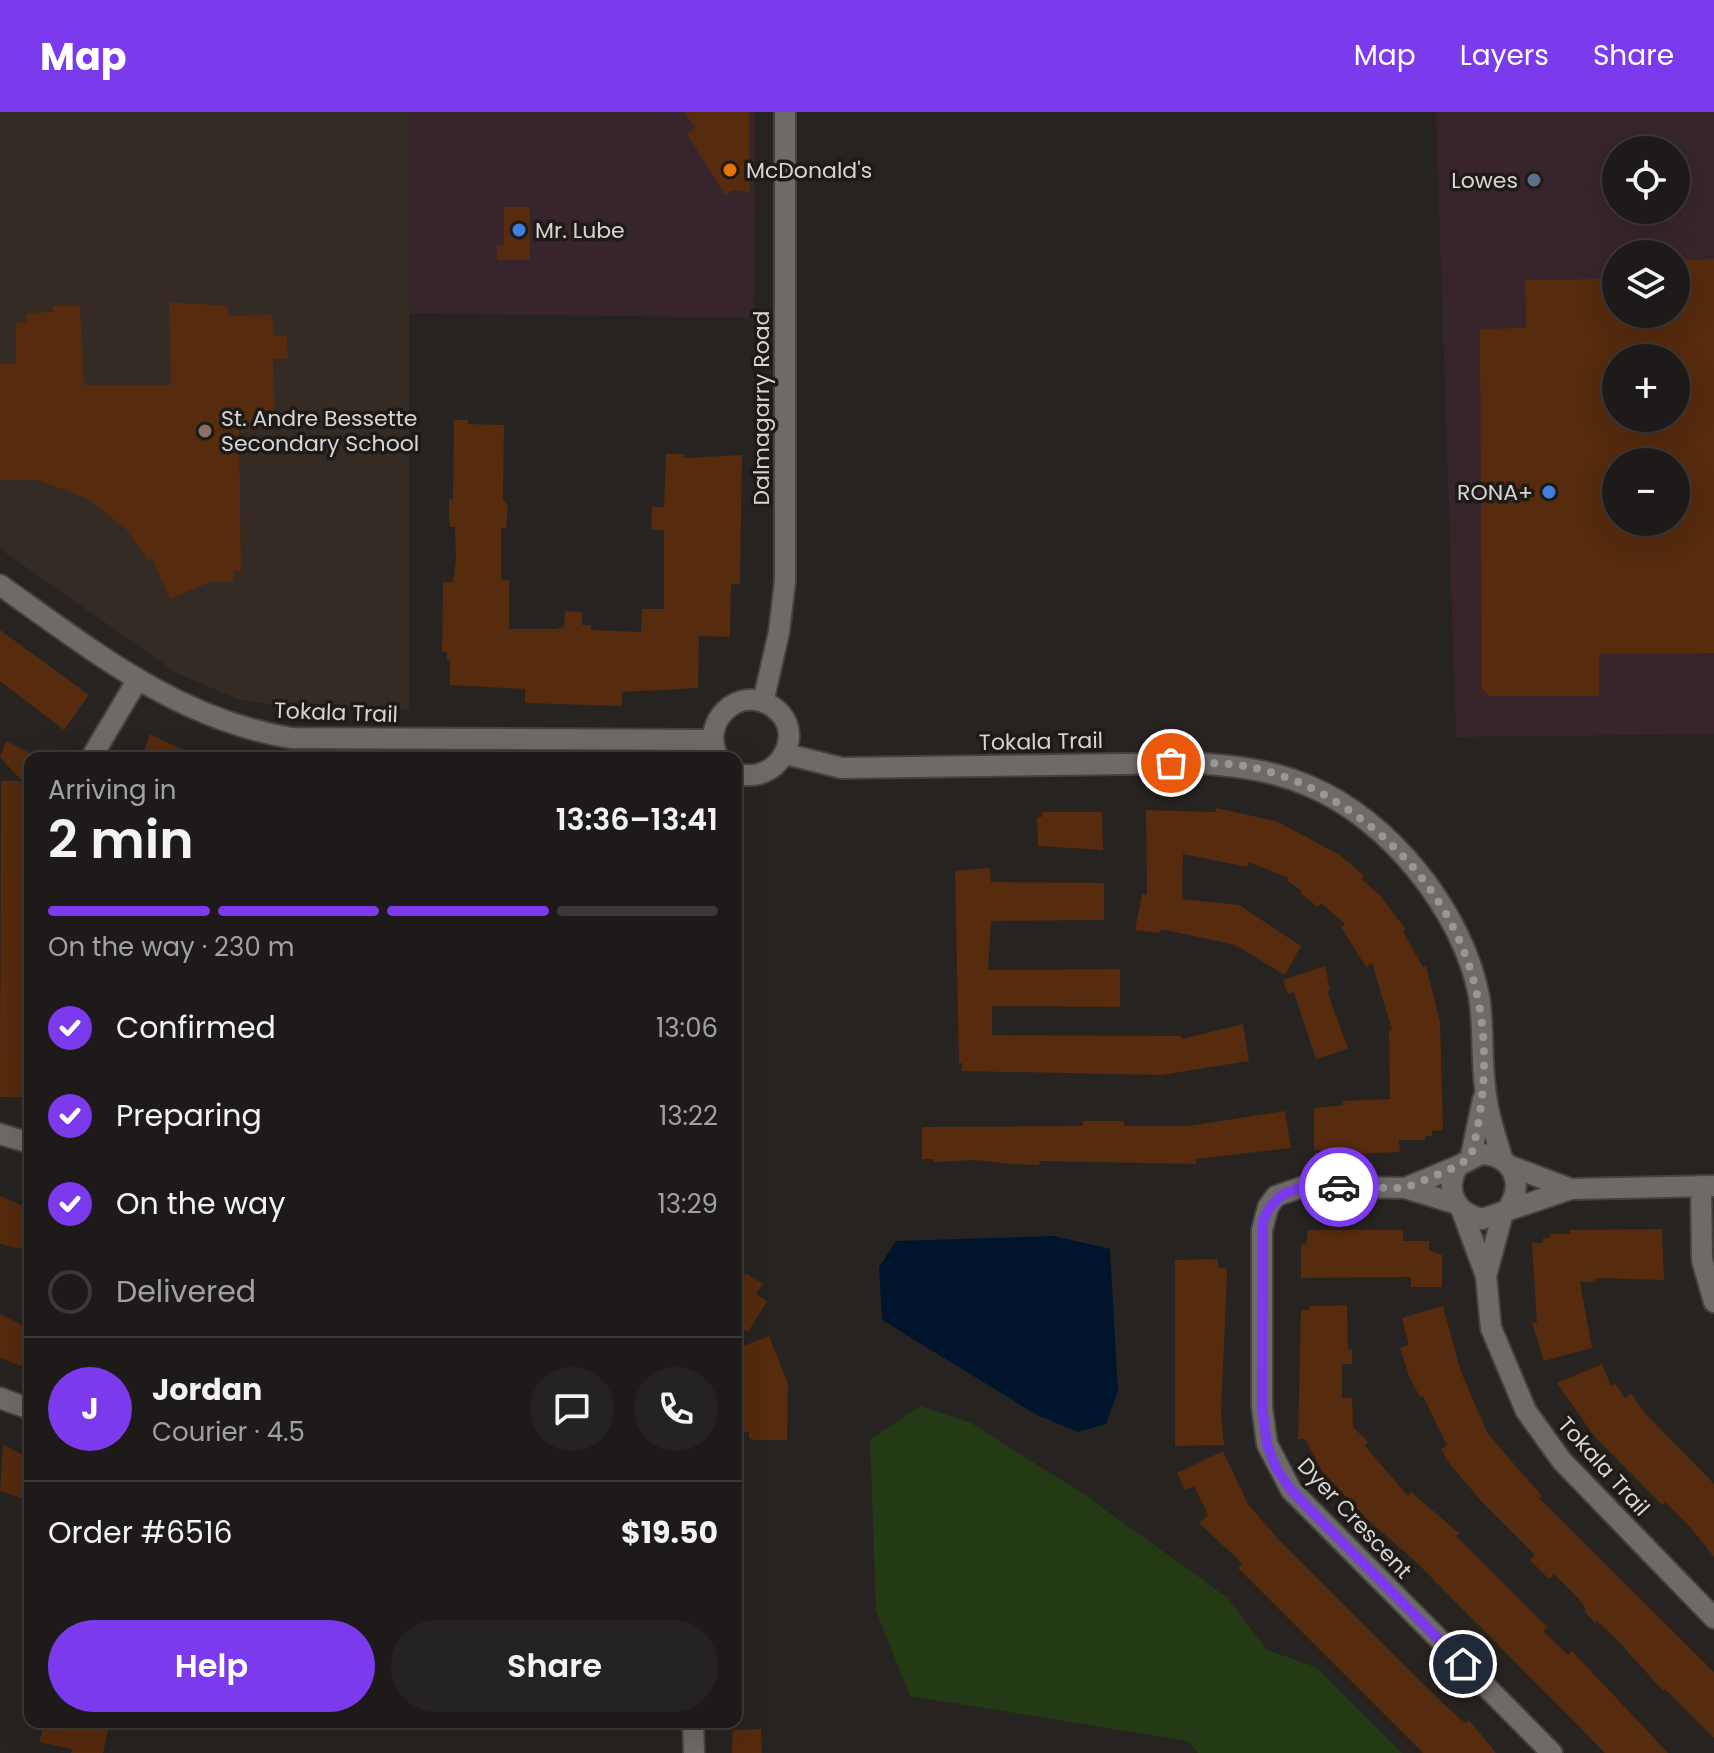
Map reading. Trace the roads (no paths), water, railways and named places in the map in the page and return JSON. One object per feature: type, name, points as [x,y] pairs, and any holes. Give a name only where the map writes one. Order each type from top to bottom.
[{"type":"street","name":"Dalmagarry Road","points":[[763,702],[779,632],[785,581],[785,112]]},
{"type":"street","name":"Tokala Trail","points":[[0,585],[138,679],[185,707],[236,727],[324,748],[716,749]]},
{"type":"street","points":[[95,752],[138,679]]},
{"type":"street","points":[[716,749],[714,727],[728,707],[739,701],[763,702],[783,717],[789,741],[786,754],[769,772],[756,776],[742,774]]},
{"type":"street","name":"Tokala Trail","points":[[786,754],[842,768],[1197,763],[1254,768],[1311,786],[1357,814],[1400,852],[1435,893],[1462,942],[1479,996],[1485,1088],[1506,1162]]},
{"type":"street","name":"Tokala Trail","points":[[1464,1161],[1485,1088]]},
{"type":"street","points":[[0,1134],[24,1143]]},
{"type":"street","points":[[1571,1189],[1492,1154],[1464,1161],[1451,1185],[1460,1208],[1482,1219],[1571,1189],[1708,1186],[1702,1260],[1714,1302]]},
{"type":"street","name":"Dyer Crescent","points":[[1405,1188],[1464,1161]]},
{"type":"street","points":[[1506,1162],[1517,1187],[1506,1210]]},
{"type":"street","name":"Dyer Crescent","points":[[1460,1208],[1405,1188],[1305,1186],[1286,1191],[1268,1207],[1262,1230],[1262,1407],[1267,1444],[1291,1490],[1552,1753]]},
{"type":"street","name":"Tokala Trail","points":[[1460,1208],[1486,1276],[1491,1328],[1526,1411],[1562,1461],[1714,1618]]},
{"type":"street","name":"Tokala Trail","points":[[1486,1276],[1506,1210]]},
{"type":"street","points":[[0,1398],[24,1407]]},
{"type":"street","points":[[693,1728],[694,1753]]},
{"type":"water","points":[[1054,1236],[1110,1249],[1118,1391],[1106,1424],[1078,1432],[1037,1415],[882,1320],[879,1267],[896,1241]]},
{"type":"place","name":"McDonald's","points":[[730,170]]},
{"type":"place","name":"Lowes","points":[[1534,180]]},
{"type":"place","name":"Mr. Lube","points":[[519,230]]},
{"type":"place","name":"St. Andre Bessette Secondary School","points":[[205,431]]},
{"type":"place","name":"RONA+","points":[[1549,492]]}]
